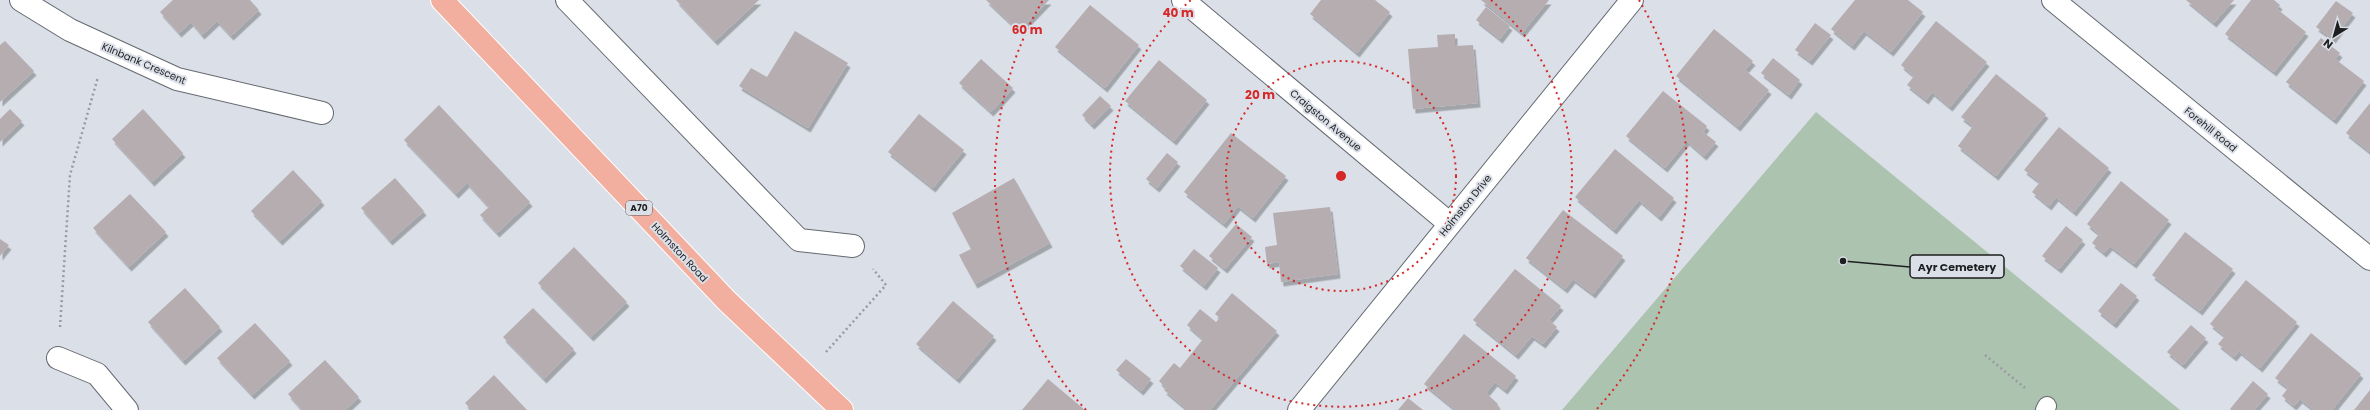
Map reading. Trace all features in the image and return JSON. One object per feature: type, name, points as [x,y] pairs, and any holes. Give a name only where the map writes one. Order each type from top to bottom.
[{"type":"main road","name":"Holmston Road","points":[[442,0],[727,301],[804,376],[842,410]]},
{"type":"street","name":"Kilnbank Crescent","points":[[21,0],[70,30],[177,79],[322,113]]},
{"type":"street","points":[[567,0],[799,240],[853,246]]},
{"type":"street","name":"Craigston Avenue","points":[[1183,0],[1450,224]]},
{"type":"street","name":"Holmston Drive","points":[[1299,410],[1632,0]]},
{"type":"street","name":"Forehill Road","points":[[2053,0],[2370,259]]},
{"type":"street","points":[[58,358],[97,374],[127,410]]},
{"type":"path","points":[[58,358],[70,175],[106,47]]},
{"type":"path","points":[[804,376],[886,285],[853,246]]},
{"type":"path","points":[[1985,355],[2046,408]]},
{"type":"green space","points":[[1816,112],[2180,410],[1562,410]]},
{"type":"building","points":[[173,0],[250,0],[259,10],[231,36],[217,21],[202,35],[191,22],[179,33],[160,12]]},
{"type":"building","points":[[676,0],[759,0],[715,41]]},
{"type":"building","points":[[986,0],[1049,0],[1019,31]]},
{"type":"building","points":[[1321,0],[1375,0],[1390,12],[1357,53],[1310,14]]},
{"type":"building","points":[[1481,0],[1549,0],[1522,33]]},
{"type":"building","points":[[1855,0],[1908,0],[1923,12],[1891,52],[1864,31],[1852,46],[1831,29]]},
{"type":"building","points":[[2186,0],[2234,0],[2214,23]]},
{"type":"building","points":[[2251,0],[2274,0],[2280,5],[2277,9],[2306,32],[2274,72],[2225,34]]},
{"type":"building","points":[[2336,1],[2353,13],[2333,39],[2316,27]]},
{"type":"building","points":[[1090,5],[1139,45],[1105,88],[1055,47]]},
{"type":"building","points":[[1486,7],[1510,26],[1500,39],[1476,20]]},
{"type":"building","points":[[1936,21],[1987,62],[1950,107],[1932,92],[1926,100],[1907,85],[1914,76],[1901,65]]},
{"type":"building","points":[[1815,23],[1831,35],[1810,61],[1795,50]]},
{"type":"building","points":[[1714,29],[1753,61],[1745,70],[1769,90],[1738,127],[1676,76]]},
{"type":"building","points":[[795,31],[848,63],[808,128],[739,86],[751,68],[767,77]]},
{"type":"building","points":[[1455,34],[1455,46],[1473,45],[1478,103],[1413,109],[1408,49],[1438,47],[1437,35]]},
{"type":"building","points":[[2321,38],[2340,53],[2335,59],[2364,81],[2334,120],[2286,82]]},
{"type":"building","points":[[5,41],[34,71],[0,102],[0,45]]},
{"type":"building","points":[[1773,58],[1800,80],[1789,95],[1761,73]]},
{"type":"building","points":[[981,59],[1013,88],[991,112],[959,83]]},
{"type":"building","points":[[1159,60],[1207,100],[1174,141],[1125,101]]},
{"type":"building","points":[[1996,74],[2046,114],[1996,176],[1958,146],[1973,126],[1961,117]]},
{"type":"building","points":[[1663,91],[1707,126],[1703,132],[1716,142],[1704,156],[1687,141],[1665,168],[1626,136]]},
{"type":"building","points":[[1100,96],[1111,106],[1092,125],[1082,115]]},
{"type":"building","points":[[2370,103],[2370,152],[2346,133]]},
{"type":"building","points":[[439,105],[530,202],[497,233],[480,215],[489,207],[467,183],[456,194],[404,140]]},
{"type":"building","points":[[10,109],[22,121],[0,142],[0,119]]},
{"type":"building","points":[[143,109],[183,153],[152,182],[112,139]]},
{"type":"building","points":[[919,114],[964,150],[933,188],[888,152]]},
{"type":"building","points":[[2059,127],[2109,168],[2074,212],[2056,197],[2049,206],[2032,192],[2040,182],[2024,170]]},
{"type":"building","points":[[1231,133],[1286,176],[1253,218],[1238,206],[1224,224],[1184,192]]},
{"type":"building","points":[[1615,149],[1674,198],[1659,217],[1639,200],[1614,230],[1575,197]]},
{"type":"building","points":[[1167,153],[1178,162],[1157,188],[1146,179]]},
{"type":"building","points":[[293,170],[322,201],[280,241],[251,211]]},
{"type":"building","points":[[395,178],[424,211],[390,241],[361,208]]},
{"type":"building","points":[[1014,178],[1050,243],[975,284],[959,255],[971,249],[952,213]]},
{"type":"building","points":[[2121,181],[2169,220],[2134,264],[2110,246],[2104,253],[2092,243],[2099,234],[2087,224]]},
{"type":"building","points":[[130,194],[166,232],[129,267],[93,228]]},
{"type":"building","points":[[1330,207],[1338,274],[1281,282],[1279,262],[1267,264],[1265,247],[1277,245],[1273,213]]},
{"type":"building","points":[[1563,210],[1623,256],[1593,294],[1573,279],[1565,289],[1526,258]]},
{"type":"building","points":[[1236,224],[1252,237],[1225,269],[1209,256]]},
{"type":"building","points":[[2066,226],[2083,240],[2059,269],[2042,256]]},
{"type":"building","points":[[2185,232],[2233,269],[2200,311],[2152,275]]},
{"type":"building","points":[[0,239],[9,245],[0,256]]},
{"type":"building","points":[[574,247],[627,302],[591,337],[538,283]]},
{"type":"building","points":[[1194,249],[1218,268],[1204,286],[1180,266]]},
{"type":"building","points":[[1515,269],[1561,306],[1549,320],[1557,327],[1543,344],[1532,336],[1516,355],[1473,320]]},
{"type":"building","points":[[2246,280],[2297,322],[2260,368],[2239,351],[2234,357],[2218,344],[2225,336],[2210,324]]},
{"type":"building","points":[[2121,283],[2137,296],[2114,324],[2098,311]]},
{"type":"building","points":[[185,288],[220,327],[183,361],[148,322]]},
{"type":"building","points":[[1232,293],[1277,331],[1210,410],[1188,410],[1164,390],[1166,388],[1159,381],[1174,363],[1180,368],[1203,339],[1187,325],[1200,309],[1216,322],[1220,318],[1215,314]]},
{"type":"building","points":[[953,301],[994,336],[957,379],[916,344]]},
{"type":"building","points":[[533,308],[574,349],[544,379],[503,337]]},
{"type":"building","points":[[255,323],[290,361],[252,395],[217,358]]},
{"type":"building","points":[[2191,325],[2206,338],[2183,365],[2167,352]]},
{"type":"building","points":[[2311,333],[2361,374],[2332,410],[2314,410],[2300,399],[2294,406],[2282,396],[2288,388],[2275,378]]},
{"type":"building","points":[[1464,334],[1516,376],[1505,390],[1495,382],[1486,393],[1497,403],[1500,410],[1456,410],[1424,384]]},
{"type":"building","points":[[1126,359],[1151,379],[1141,391],[1116,370]]},
{"type":"building","points":[[325,360],[359,397],[345,410],[302,410],[288,394]]},
{"type":"building","points":[[494,375],[527,410],[472,410],[465,403]]},
{"type":"building","points":[[1048,379],[1085,410],[1022,410]]},
{"type":"building","points":[[2253,381],[2268,394],[2254,410],[2231,410],[2230,409]]},
{"type":"building","points":[[2370,390],[2370,410],[2354,410]]},
{"type":"building","points":[[1408,398],[1423,410],[1398,410]]},
{"type":"place","name":"Ayr Cemetery","points":[[1843,261]]}]
